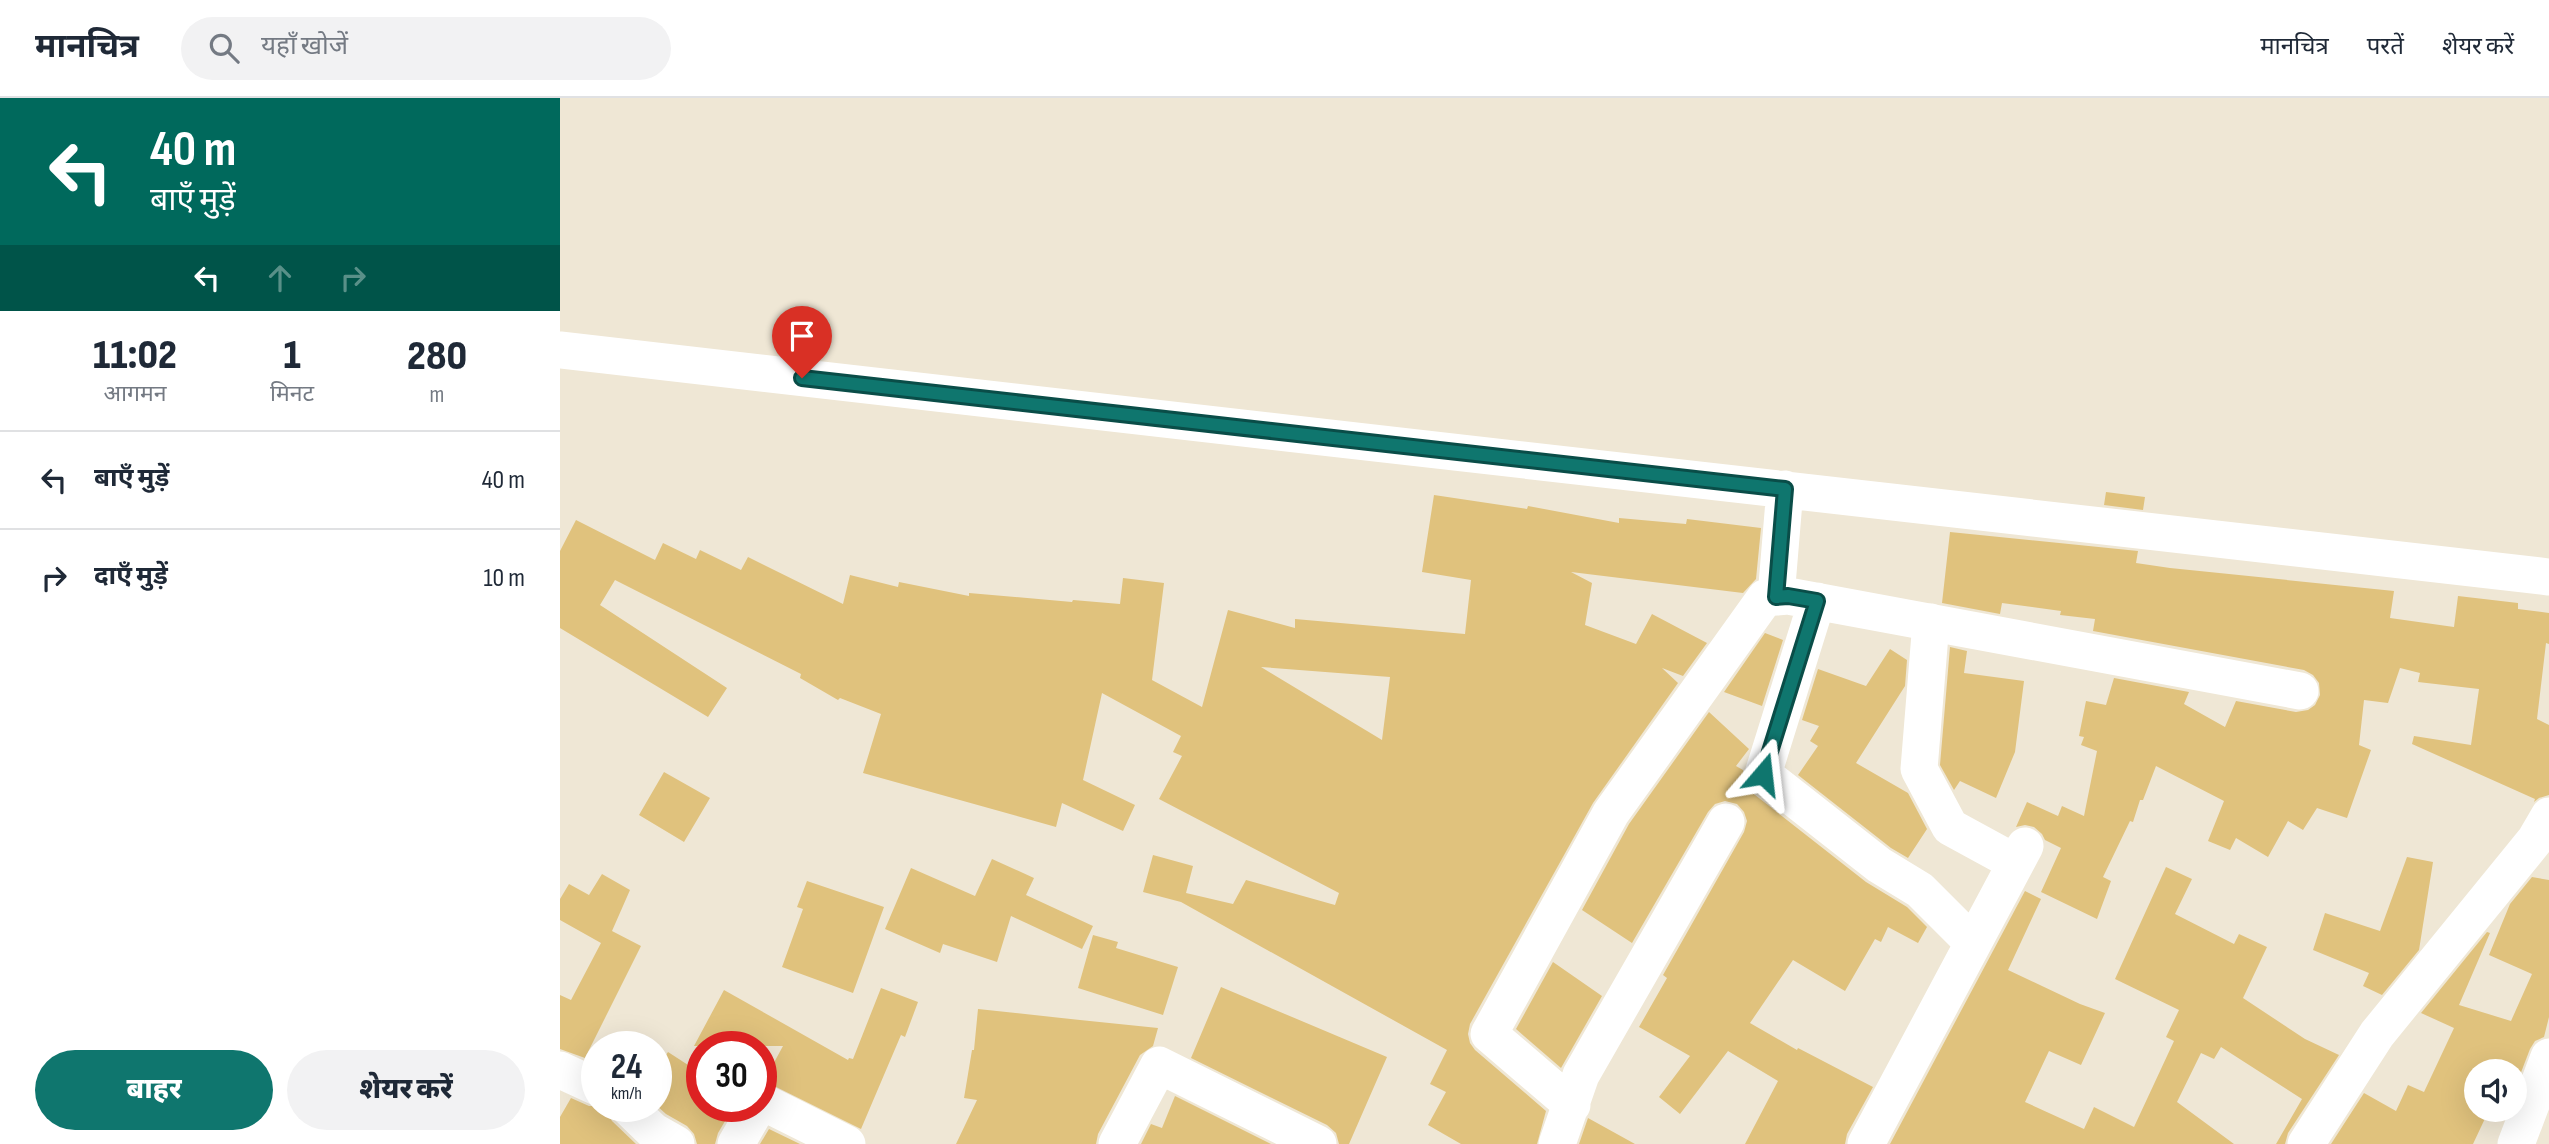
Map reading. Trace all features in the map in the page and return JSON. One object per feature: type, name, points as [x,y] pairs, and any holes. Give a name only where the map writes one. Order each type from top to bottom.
[{"type":"street","points":[[560,351],[2549,576]]},
{"type":"street","points":[[1776,597],[1785,489]]},
{"type":"street","points":[[1572,1105],[1489,1034],[1611,813],[1765,598],[1788,596],[1817,601],[2300,691]]},
{"type":"street","points":[[1817,601],[1763,774],[1879,864],[1920,890],[1973,943]]},
{"type":"street","points":[[1866,1144],[2021,854],[1950,827],[1919,769],[1931,622]]},
{"type":"street","points":[[2306,1144],[2377,1034],[2535,840],[2549,816]]},
{"type":"street","points":[[1557,1144],[1581,1075],[1726,822]]},
{"type":"street","points":[[2516,1144],[2549,1057]]},
{"type":"street","points":[[1117,1144],[1159,1065],[1318,1144]]},
{"type":"street","points":[[560,1070],[581,1080]]},
{"type":"street","points":[[777,1109],[847,1144]]},
{"type":"street","points":[[644,1122],[676,1144]]},
{"type":"street","points":[[736,1144],[749,1122]]},
{"type":"building","points":[[2106,492],[2145,497],[2143,510],[2104,505]]},
{"type":"building","points":[[1434,495],[1527,509],[1528,506],[1619,523],[1619,518],[1686,524],[1687,519],[1761,528],[1756,579],[1743,593],[1571,572],[1592,583],[1585,625],[1636,644],[1652,614],[1707,643],[1683,676],[1662,668],[1678,683],[1593,803],[1470,1024],[1468,1034],[1475,1050],[1546,1111],[1537,1144],[1461,1144],[1428,1125],[1446,1092],[1430,1084],[1447,1050],[1181,902],[1143,892],[1153,855],[1193,866],[1186,893],[1233,904],[1246,880],[1335,905],[1339,893],[1159,799],[1182,756],[1173,752],[1181,736],[1102,693],[1083,780],[1135,805],[1123,831],[1062,803],[1056,827],[863,773],[881,714],[840,698],[838,700],[800,678],[801,674],[615,580],[600,605],[727,688],[708,717],[560,628],[560,551],[576,520],[655,560],[663,543],[696,559],[700,550],[741,570],[748,557],[843,604],[850,575],[898,587],[899,582],[969,596],[969,593],[1120,604],[1123,578],[1164,583],[1152,680],[1202,707],[1228,610],[1295,628],[1295,619],[1465,634],[1471,580],[1422,572]],"holes":[[[1261,667],[1390,677],[1382,740]]]},
{"type":"building","points":[[1950,532],[2138,551],[2136,563],[2170,568],[2394,591],[2390,618],[2454,627],[2458,596],[2518,603],[2518,609],[2549,613],[2549,644],[2546,643],[2537,719],[2549,725],[2549,795],[2534,802],[2535,799],[2412,744],[2414,736],[2471,745],[2479,689],[2418,682],[2420,673],[2400,668],[2388,703],[2364,700],[2359,745],[2371,750],[2347,818],[2317,808],[2303,830],[2288,821],[2268,857],[2236,838],[2230,850],[2208,841],[2224,801],[2156,766],[2133,822],[2130,821],[2103,877],[2111,881],[2097,919],[2041,892],[2061,848],[2045,840],[2034,827],[2016,827],[2027,802],[2058,816],[2062,806],[2084,816],[2097,751],[2081,745],[2084,737],[2079,736],[2086,701],[2106,705],[2114,678],[2189,692],[2184,704],[2225,727],[2236,701],[2296,712],[2308,710],[2315,705],[2320,695],[2319,683],[2313,675],[2304,670],[2093,631],[2095,619],[2060,615],[2061,611],[2002,603],[2000,614],[1942,603]]},
{"type":"building","points":[[1765,633],[1783,640],[1762,706],[1724,692]]},
{"type":"building","points":[[1950,647],[1967,651],[1964,673],[2024,681],[2015,752],[1996,798],[1960,781],[1954,790],[1940,765]]},
{"type":"building","points":[[1890,649],[1907,660],[1905,686],[1856,763],[1908,793],[1927,829],[1908,858],[1891,848],[1798,775],[1818,746],[1810,741],[1819,726],[1802,720],[1818,669],[1866,686]]},
{"type":"building","points":[[1709,712],[1749,749],[1736,766],[1743,770],[1743,781],[1750,791],[1866,882],[1907,907],[1927,927],[1918,943],[1888,927],[1881,942],[1875,939],[1845,991],[1793,960],[1750,1023],[1797,1050],[1798,1048],[1873,1087],[1847,1134],[1845,1144],[1745,1144],[1778,1081],[1728,1051],[1680,1114],[1659,1097],[1690,1056],[1639,1027],[1667,978],[1663,975],[1744,832],[1747,821],[1737,804],[1725,801],[1715,804],[1708,812],[1632,943],[1582,910],[1629,824]]},
{"type":"building","points":[[664,772],[710,798],[684,842],[639,815]]},
{"type":"building","points":[[2407,857],[2433,862],[2419,950],[2382,995],[2363,986],[2369,973],[2313,950],[2325,913],[2380,931]]},
{"type":"building","points":[[992,859],[1034,878],[1026,895],[1093,926],[1082,949],[1011,916],[997,962],[943,944],[940,953],[885,929],[911,868],[975,896]]},
{"type":"building","points":[[2166,867],[2192,879],[2175,914],[2234,944],[2239,934],[2267,947],[2243,998],[2305,1039],[2339,1055],[2288,1133],[2285,1144],[2276,1144],[2302,1099],[2221,1047],[2214,1059],[2201,1053],[2177,1102],[2234,1144],[1890,1144],[2025,891],[2041,899],[2008,970],[2105,1013],[2081,1065],[2049,1051],[2025,1102],[2084,1129],[2094,1107],[2134,1127],[2174,1041],[2166,1037],[2179,1010],[2115,979]]},
{"type":"building","points":[[602,874],[630,890],[612,931],[641,946],[598,1031],[581,1031],[581,1057],[560,1049],[560,995],[571,1000],[601,943],[560,920],[560,899],[569,884],[589,895]]},
{"type":"building","points":[[2532,877],[2549,880],[2549,1017],[2544,1037],[2535,1041],[2526,1059],[2464,1059],[2464,1122],[2483,1122],[2473,1144],[2331,1144],[2364,1093],[2396,1111],[2408,1085],[2424,1092],[2454,1028],[2421,1013],[2487,932],[2490,933],[2459,1005],[2511,1021],[2532,974],[2489,955],[2510,904]]},
{"type":"building","points":[[807,881],[884,907],[853,993],[782,967],[803,909],[797,907]]},
{"type":"building","points":[[1093,935],[1118,942],[1116,948],[1178,967],[1163,1015],[1078,988]]},
{"type":"building","points":[[1553,962],[1602,996],[1561,1068],[1516,1029]]},
{"type":"building","points":[[1221,987],[1387,1057],[1349,1144],[1339,1144],[1336,1133],[1327,1125],[1191,1058]]},
{"type":"building","points":[[881,988],[918,1002],[905,1037],[901,1035],[861,1129],[777,1087],[777,1057],[783,1046],[777,1046],[777,1031],[702,1031],[724,990],[848,1060],[853,1059]]},
{"type":"building","points":[[978,1009],[1158,1028],[1153,1046],[1140,1055],[1098,1134],[1096,1144],[956,1144],[977,1100],[964,1098],[974,1050]]},
{"type":"building","points":[[672,1055],[686,1064],[686,1122],[725,1122],[715,1144],[697,1144],[694,1134],[687,1126],[672,1117]]},
{"type":"building","points":[[1175,1096],[1271,1144],[1141,1144],[1151,1124],[1162,1128]]},
{"type":"building","points":[[571,1098],[581,1102],[581,1122],[613,1122],[636,1144],[560,1144],[560,1117]]},
{"type":"building","points":[[1588,1118],[1635,1144],[1579,1144]]},
{"type":"building","points":[[769,1129],[800,1144],[760,1144]]},
{"type":"route","points":[[802,378],[1785,489],[1776,597],[1788,596],[1817,601],[1763,774]]}]
